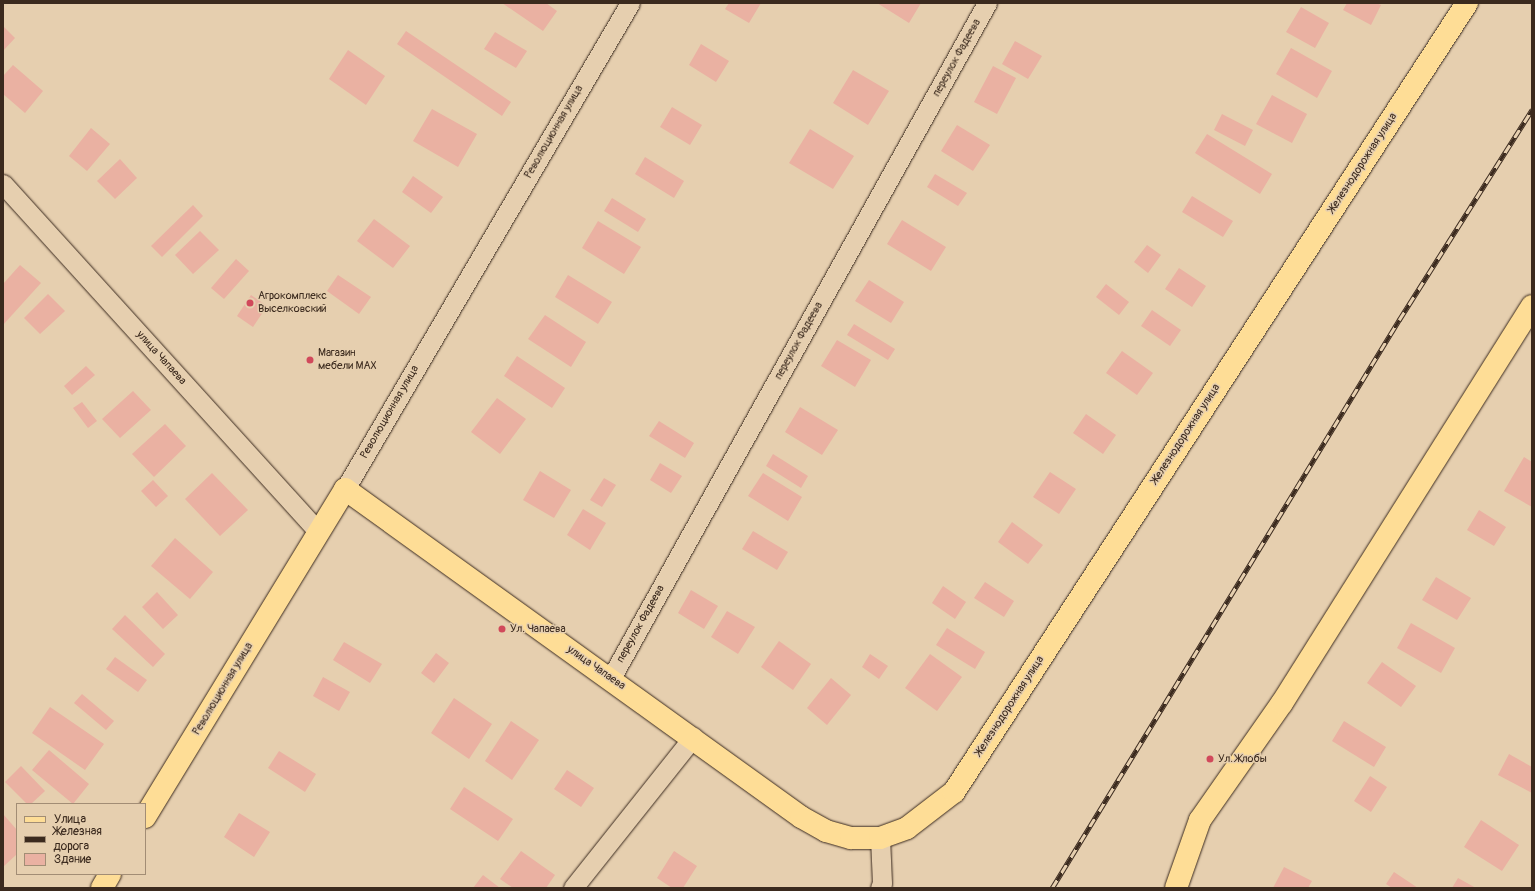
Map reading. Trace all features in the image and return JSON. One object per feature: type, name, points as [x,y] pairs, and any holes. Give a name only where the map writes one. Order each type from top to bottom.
[{"type":"main road","name":"Железнодорожная улица","points":[[851,838],[880,838],[907,828],[954,792],[1466,3]]},
{"type":"main road","points":[[1176,888],[1200,820],[1282,703],[1532,306]]},
{"type":"main road","name":"Революционная улица","points":[[146,815],[345,489]]},
{"type":"main road","name":"улица Чапаева","points":[[345,489],[611,678],[801,817],[826,831],[851,838]]},
{"type":"main road","points":[[102,888],[109,875]]},
{"type":"street","name":"Революционная улица","points":[[345,489],[630,3]]},
{"type":"street","name":"переулок Фадеева","points":[[611,678],[987,3]]},
{"type":"street","name":"улица Чапаева","points":[[3,184],[319,532]]},
{"type":"street","points":[[573,888],[693,737]]},
{"type":"street","points":[[880,838],[882,883],[880,888]]},
{"type":"building","points":[[502,3],[546,3],[557,11],[543,31]]},
{"type":"building","points":[[729,3],[761,3],[749,23],[725,9]]},
{"type":"building","points":[[877,3],[921,3],[909,23]]},
{"type":"building","points":[[1347,3],[1376,3],[1381,5],[1371,25],[1343,10]]},
{"type":"building","points":[[1301,7],[1329,23],[1315,48],[1286,32]]},
{"type":"building","points":[[3,26],[15,38],[3,51]]},
{"type":"building","points":[[406,31],[511,102],[502,116],[397,44]]},
{"type":"building","points":[[495,32],[527,51],[516,68],[484,49]]},
{"type":"building","points":[[1015,41],[1042,56],[1028,79],[1002,64]]},
{"type":"building","points":[[701,44],[729,61],[716,82],[689,65]]},
{"type":"building","points":[[1291,48],[1332,71],[1317,98],[1276,74]]},
{"type":"building","points":[[348,50],[385,76],[366,105],[329,79]]},
{"type":"building","points":[[13,65],[43,91],[25,113],[3,94],[3,76]]},
{"type":"building","points":[[993,66],[1016,78],[997,114],[974,102]]},
{"type":"building","points":[[853,70],[889,91],[868,125],[833,103]]},
{"type":"building","points":[[1272,95],[1307,114],[1292,143],[1256,124]]},
{"type":"building","points":[[672,107],[702,125],[690,145],[660,127]]},
{"type":"building","points":[[432,109],[477,134],[458,167],[413,141]]},
{"type":"building","points":[[1222,114],[1253,130],[1245,146],[1214,130]]},
{"type":"building","points":[[957,125],[990,145],[973,171],[941,151]]},
{"type":"building","points":[[91,128],[110,144],[87,171],[69,156]]},
{"type":"building","points":[[810,129],[854,156],[833,189],[789,163]]},
{"type":"building","points":[[1207,134],[1272,174],[1260,194],[1195,153]]},
{"type":"building","points":[[645,157],[684,181],[674,198],[635,174]]},
{"type":"building","points":[[120,159],[137,178],[115,199],[97,181]]},
{"type":"building","points":[[935,174],[967,193],[958,206],[927,187]]},
{"type":"building","points":[[413,176],[443,197],[431,213],[402,192]]},
{"type":"building","points":[[1192,196],[1233,221],[1223,237],[1182,212]]},
{"type":"building","points":[[612,198],[646,219],[638,232],[604,211]]},
{"type":"building","points":[[193,205],[203,216],[162,257],[151,246]]},
{"type":"building","points":[[374,219],[410,246],[393,268],[357,241]]},
{"type":"building","points":[[902,220],[946,247],[931,271],[887,244]]},
{"type":"building","points":[[598,221],[641,247],[624,274],[582,248]]},
{"type":"building","points":[[200,231],[219,250],[193,274],[175,255]]},
{"type":"building","points":[[1147,245],[1161,255],[1148,273],[1134,262]]},
{"type":"building","points":[[236,259],[249,271],[224,299],[211,288]]},
{"type":"building","points":[[20,265],[41,283],[3,325],[3,284]]},
{"type":"building","points":[[1179,268],[1206,286],[1192,307],[1165,289]]},
{"type":"building","points":[[338,275],[371,297],[359,314],[327,291]]},
{"type":"building","points":[[568,275],[612,302],[598,324],[555,297]]},
{"type":"building","points":[[869,280],[904,302],[891,323],[855,301]]},
{"type":"building","points":[[1106,284],[1129,302],[1119,315],[1096,297]]},
{"type":"building","points":[[48,294],[65,311],[40,334],[24,318]]},
{"type":"building","points":[[251,295],[267,306],[253,327],[237,316]]},
{"type":"building","points":[[1152,310],[1181,330],[1170,346],[1141,326]]},
{"type":"building","points":[[545,315],[586,342],[571,367],[528,339]]},
{"type":"building","points":[[854,324],[895,349],[888,360],[847,335]]},
{"type":"building","points":[[837,340],[871,360],[855,387],[821,366]]},
{"type":"building","points":[[1122,351],[1153,373],[1137,395],[1106,373]]},
{"type":"building","points":[[517,356],[565,388],[552,408],[504,376]]},
{"type":"building","points":[[86,366],[95,375],[72,395],[64,386]]},
{"type":"building","points":[[133,391],[151,410],[120,438],[102,419]]},
{"type":"building","points":[[497,398],[526,419],[500,454],[471,432]]},
{"type":"building","points":[[82,402],[97,421],[88,428],[73,408]]},
{"type":"building","points":[[800,407],[838,430],[822,455],[785,432]]},
{"type":"building","points":[[1086,414],[1116,435],[1103,454],[1073,433]]},
{"type":"building","points":[[659,421],[694,443],[685,458],[649,436]]},
{"type":"building","points":[[165,424],[186,446],[154,477],[132,454]]},
{"type":"building","points":[[773,454],[808,476],[801,488],[766,466]]},
{"type":"building","points":[[1524,457],[1532,462],[1532,507],[1504,491]]},
{"type":"building","points":[[660,463],[682,476],[671,493],[650,480]]},
{"type":"building","points":[[540,471],[571,490],[554,518],[523,500]]},
{"type":"building","points":[[1050,472],[1076,489],[1059,514],[1033,497]]},
{"type":"building","points":[[212,473],[248,510],[220,536],[185,499]]},
{"type":"building","points":[[763,473],[802,497],[788,521],[748,496]]},
{"type":"building","points":[[604,478],[616,485],[602,507],[590,500]]},
{"type":"building","points":[[153,480],[168,496],[156,507],[141,491]]},
{"type":"building","points":[[583,509],[606,523],[590,550],[567,535]]},
{"type":"building","points":[[1479,510],[1506,527],[1494,546],[1467,530]]},
{"type":"building","points":[[1012,522],[1043,545],[1028,564],[998,542]]},
{"type":"building","points":[[753,531],[788,552],[777,570],[742,549]]},
{"type":"building","points":[[175,538],[213,572],[190,599],[151,566]]},
{"type":"building","points":[[1436,577],[1471,598],[1457,620],[1422,600]]},
{"type":"building","points":[[985,582],[1014,601],[1004,617],[974,598]]},
{"type":"building","points":[[943,586],[966,602],[955,619],[932,603]]},
{"type":"building","points":[[691,590],[718,606],[704,629],[678,613]]},
{"type":"building","points":[[157,592],[178,615],[163,629],[142,607]]},
{"type":"building","points":[[727,611],[755,627],[738,654],[711,637]]},
{"type":"building","points":[[125,615],[165,654],[153,667],[112,629]]},
{"type":"building","points":[[1411,623],[1455,648],[1441,673],[1397,648]]},
{"type":"building","points":[[947,628],[985,652],[975,669],[936,645]]},
{"type":"building","points":[[779,641],[811,664],[793,690],[761,667]]},
{"type":"building","points":[[344,642],[382,664],[370,683],[333,660]]},
{"type":"building","points":[[436,653],[449,663],[434,683],[421,673]]},
{"type":"building","points":[[870,654],[888,666],[879,679],[862,667]]},
{"type":"building","points":[[930,654],[962,677],[937,711],[905,688]]},
{"type":"building","points":[[115,657],[147,680],[138,692],[106,669]]},
{"type":"building","points":[[1382,662],[1416,686],[1401,707],[1367,683]]},
{"type":"building","points":[[323,677],[350,692],[339,711],[313,696]]},
{"type":"building","points":[[831,678],[851,695],[827,725],[807,708]]},
{"type":"building","points":[[82,694],[114,721],[106,730],[74,703]]},
{"type":"building","points":[[454,698],[492,724],[469,759],[431,733]]},
{"type":"building","points":[[50,707],[104,744],[85,770],[32,733]]},
{"type":"building","points":[[511,721],[539,740],[512,780],[485,761]]},
{"type":"building","points":[[1344,721],[1386,747],[1374,767],[1332,741]]},
{"type":"building","points":[[49,750],[89,784],[74,803],[72,803],[32,770]]},
{"type":"building","points":[[279,751],[316,774],[305,792],[268,768]]},
{"type":"building","points":[[1509,754],[1532,767],[1532,793],[1498,775]]},
{"type":"building","points":[[21,766],[45,791],[32,803],[26,803],[5,782]]},
{"type":"building","points":[[567,770],[594,788],[581,807],[554,789]]},
{"type":"building","points":[[1370,776],[1387,787],[1371,812],[1354,801]]},
{"type":"building","points":[[464,787],[513,819],[498,841],[450,809]]},
{"type":"building","points":[[239,813],[270,832],[254,857],[224,837]]},
{"type":"building","points":[[3,814],[16,829],[16,855],[3,867]]},
{"type":"building","points":[[1481,820],[1519,845],[1502,871],[1464,847]]},
{"type":"building","points":[[521,851],[555,875],[546,888],[513,888],[500,879]]},
{"type":"building","points":[[674,851],[697,866],[683,888],[672,888],[657,878]]},
{"type":"building","points":[[1284,867],[1312,881],[1308,888],[1273,888]]},
{"type":"building","points":[[1394,872],[1418,888],[1392,888],[1386,884]]},
{"type":"building","points":[[483,875],[500,888],[473,888]]},
{"type":"building","points":[[1458,878],[1476,888],[1452,888]]},
{"type":"railway","points":[[1052,888],[1399,320],[1532,110]]},
{"type":"place","name":"Агрокомплекс Выселковский","points":[[250,303]]},
{"type":"place","name":"Магазин мебели MAX","points":[[310,360]]},
{"type":"place","name":"Ул. Чапаева","points":[[502,629]]},
{"type":"place","name":"Ул. Жлобы","points":[[1210,759]]}]
